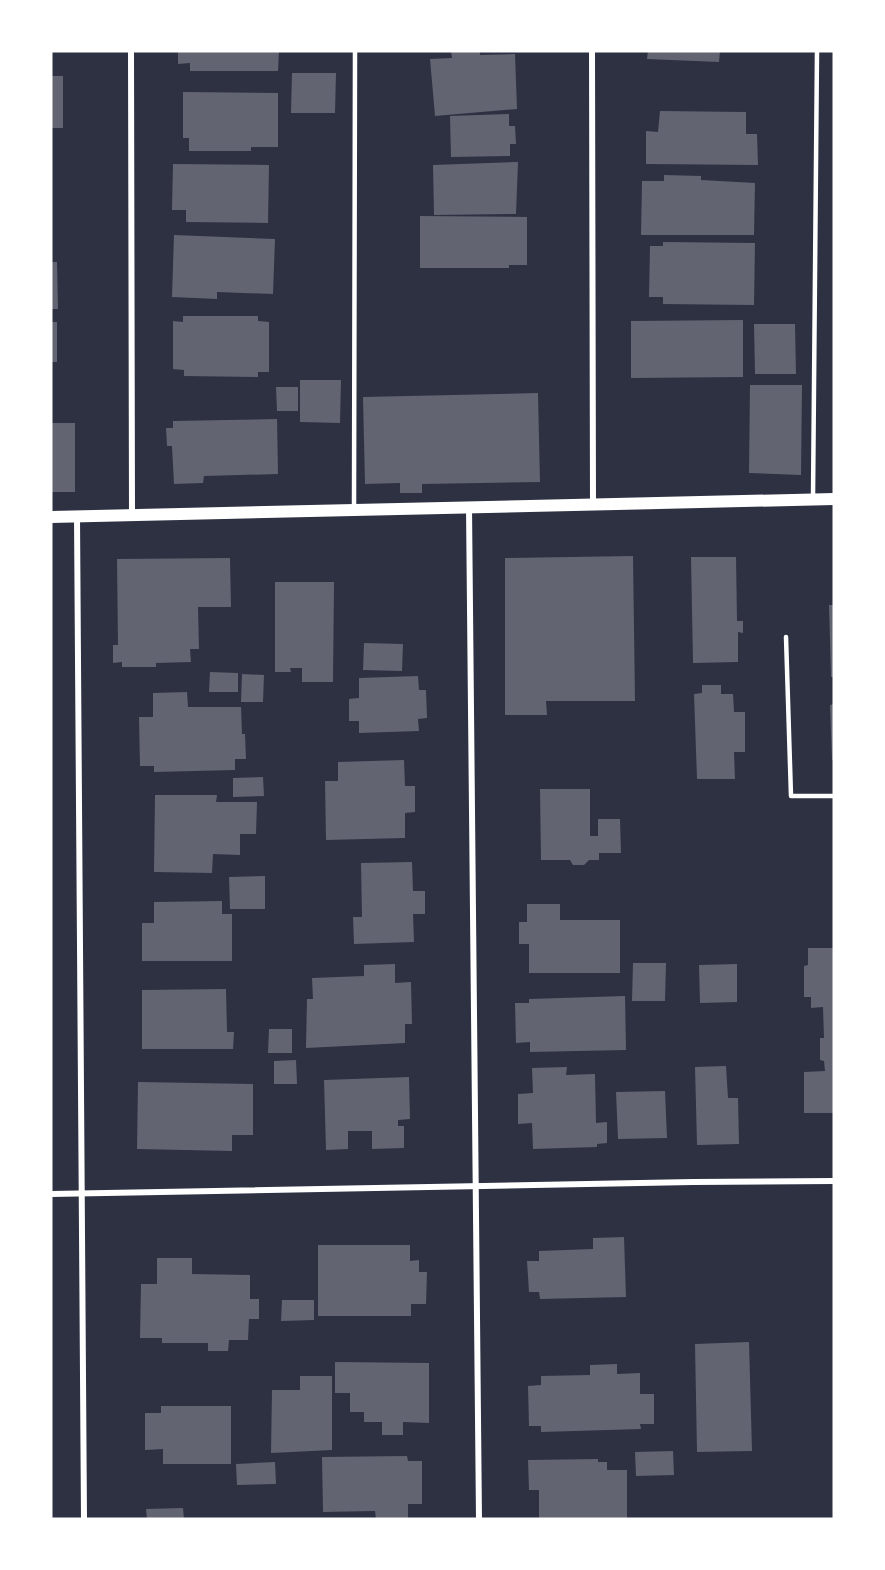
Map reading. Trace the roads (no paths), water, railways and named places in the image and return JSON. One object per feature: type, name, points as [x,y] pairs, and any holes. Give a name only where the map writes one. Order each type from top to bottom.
[{"type":"main road","points":[[51,517],[834,499]]},
{"type":"street","points":[[131,51],[132,515]]},
{"type":"street","points":[[592,51],[592,504]]},
{"type":"street","points":[[469,507],[479,1519]]},
{"type":"street","points":[[77,516],[84,1519]]},
{"type":"street","points":[[51,1194],[834,1181]]},
{"type":"lane","points":[[354,510],[356,51]]},
{"type":"lane","points":[[813,499],[817,51]]},
{"type":"lane","points":[[786,637],[791,796],[834,796]]}]
